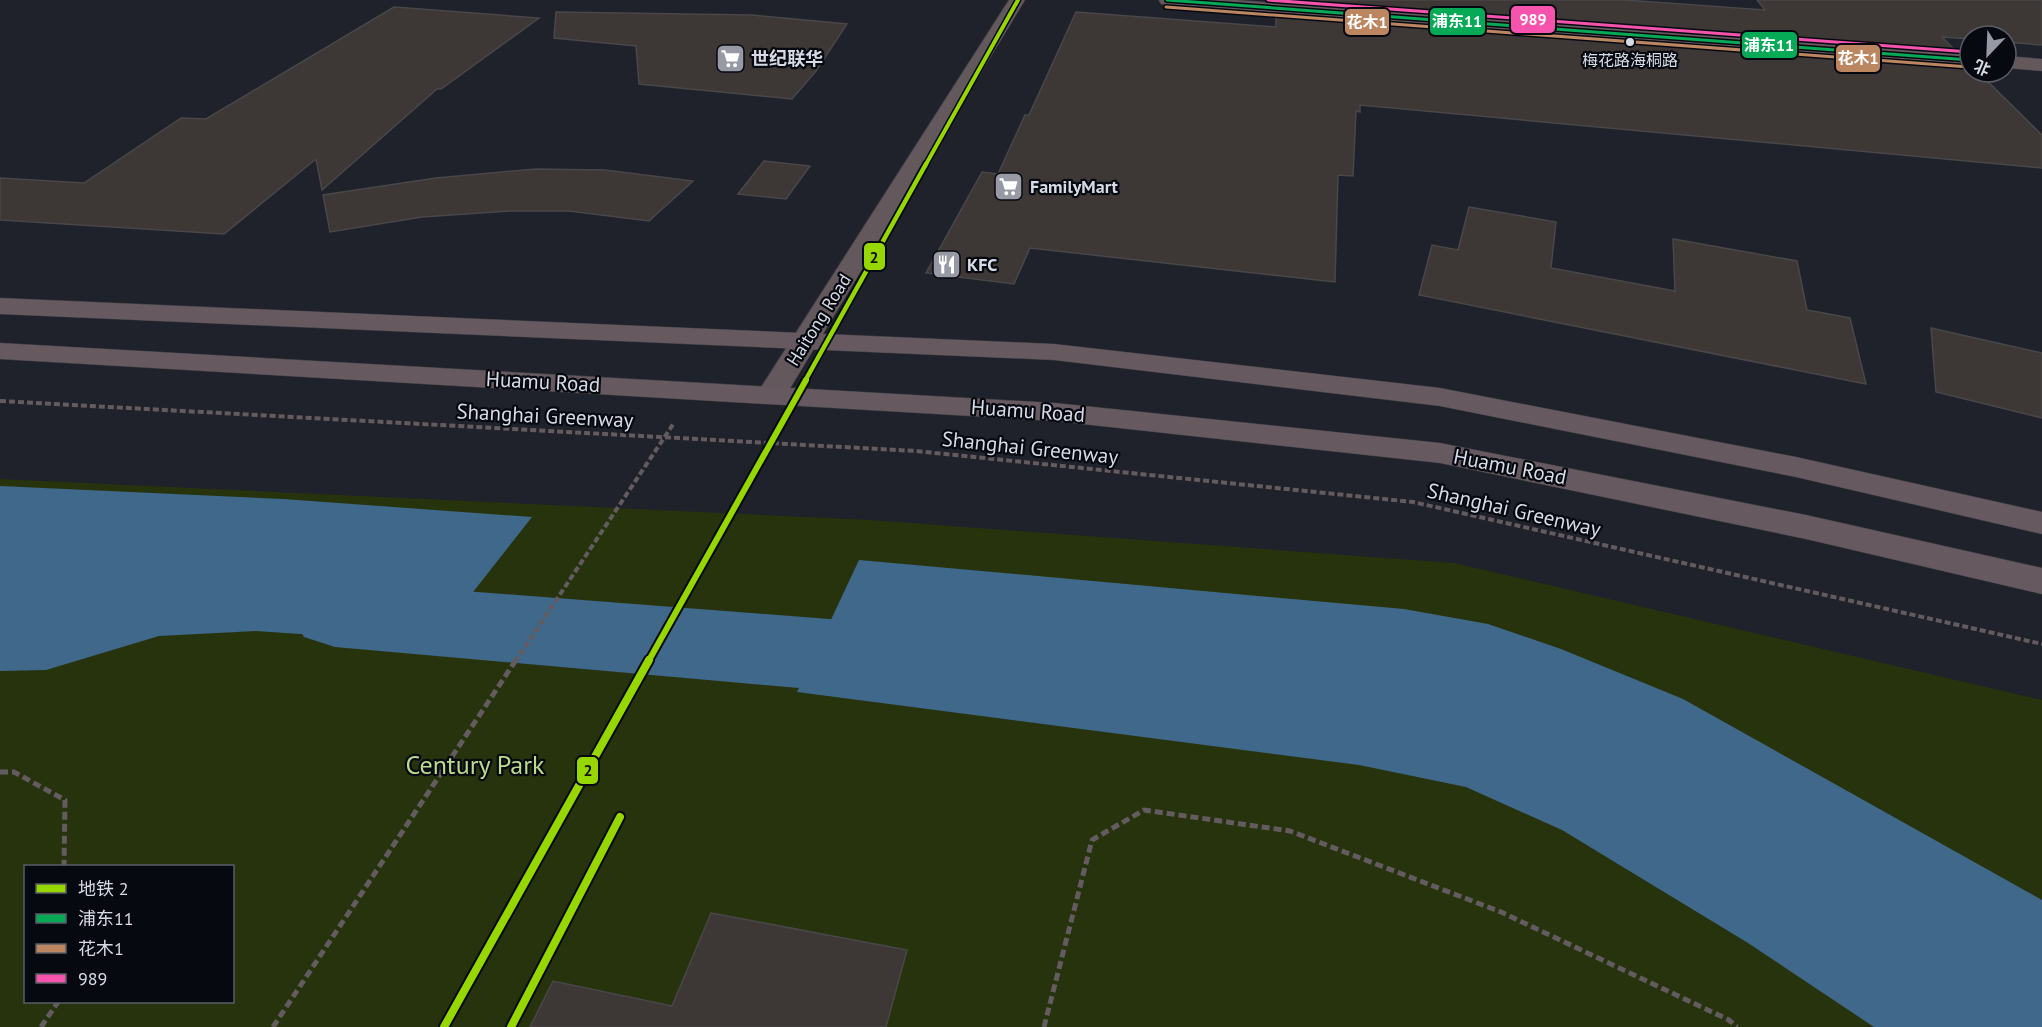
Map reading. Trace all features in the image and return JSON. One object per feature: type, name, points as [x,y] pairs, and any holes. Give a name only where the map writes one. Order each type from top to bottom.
[{"type":"main road","points":[[0,306],[1054,352],[1440,397],[1796,467],[2042,523]]},
{"type":"main road","name":"Huamu Road","points":[[0,351],[1055,412],[1440,453],[1806,526],[2042,581]]},
{"type":"street","name":"Haitong Road","points":[[771,395],[1017,0]]},
{"type":"street","points":[[1167,0],[1958,59]]},
{"type":"street","points":[[2018,63],[2042,65]]},
{"type":"path","name":"Shanghai Greenway","points":[[0,401],[916,451],[1413,502],[2042,644]]},
{"type":"path","points":[[273,1027],[679,414]]},
{"type":"path","points":[[0,772],[14,772],[65,800],[64,865]]},
{"type":"path","points":[[1044,1027],[1092,840],[1144,810],[1290,831],[1501,912],[1729,1020],[1737,1027]]},
{"type":"path","points":[[41,1027],[57,1003]]},
{"type":"green space","name":"Century Park","points":[[0,479],[870,520],[1454,563],[2042,700],[2042,1027],[0,1027]]},
{"type":"water","points":[[0,486],[283,499],[532,517],[433,643],[256,631],[159,636],[46,670],[0,671]]},
{"type":"water","points":[[859,560],[1404,609],[1488,624],[1561,649],[1683,699],[2042,900],[2042,1027],[1874,1027],[1748,943],[1562,830],[1466,787],[1359,765],[797,692]]},
{"type":"building","points":[[1277,0],[1625,0],[1765,10],[1757,0],[2042,0],[2042,45],[2018,43],[2018,24],[1958,24],[1958,38],[1942,37],[1956,51]]},
{"type":"building","points":[[394,7],[539,18],[441,89],[437,89],[322,190],[316,159],[224,234],[0,220],[0,178],[84,183],[181,118],[206,119]]},
{"type":"building","name":"世纪联华","points":[[556,12],[751,15],[847,24],[816,71],[792,99],[639,84],[636,46],[554,38]]},
{"type":"building","points":[[1076,12],[1276,27],[1276,16],[1958,67],[1958,84],[1990,84],[2042,135],[2042,168],[1360,105],[1360,112],[1356,111],[1353,176],[1338,175],[1335,282],[1030,248],[1014,284],[926,273],[982,172],[998,174],[1025,115],[1029,115]]},
{"type":"building","points":[[764,161],[810,166],[786,199],[738,194]]},
{"type":"building","points":[[536,169],[605,170],[693,181],[649,221],[569,211],[510,211],[422,217],[330,232],[323,195],[436,178]]},
{"type":"building","points":[[1469,207],[1556,222],[1551,268],[1675,291],[1673,239],[1797,261],[1807,310],[1850,318],[1866,384],[1419,295],[1432,245],[1458,250]]},
{"type":"building","points":[[1931,328],[2042,353],[2042,418],[1936,392]]},
{"type":"building","points":[[711,913],[907,950],[886,1027],[530,1027],[553,981],[672,1006]]},
{"type":"waterway","points":[[335,614],[855,657],[925,668]]},
{"type":"metro line","name":"2","points":[[444,1027],[1018,0]]},
{"type":"metro line","name":"2","points":[[511,1027],[620,817]]},
{"type":"transit line","name":"浦东11","points":[[1167,0],[1958,59]]},
{"type":"transit line","name":"989","points":[[1268,0],[1958,51]]},
{"type":"transit line","name":"花木1","points":[[1166,7],[1958,66]]},
{"type":"place","name":"梅花路海桐路","points":[[1630,42]]},
{"type":"place","name":"世纪联华","points":[[730,59]]},
{"type":"place","name":"FamilyMart","points":[[1009,187]]},
{"type":"place","name":"KFC","points":[[946,265]]}]
